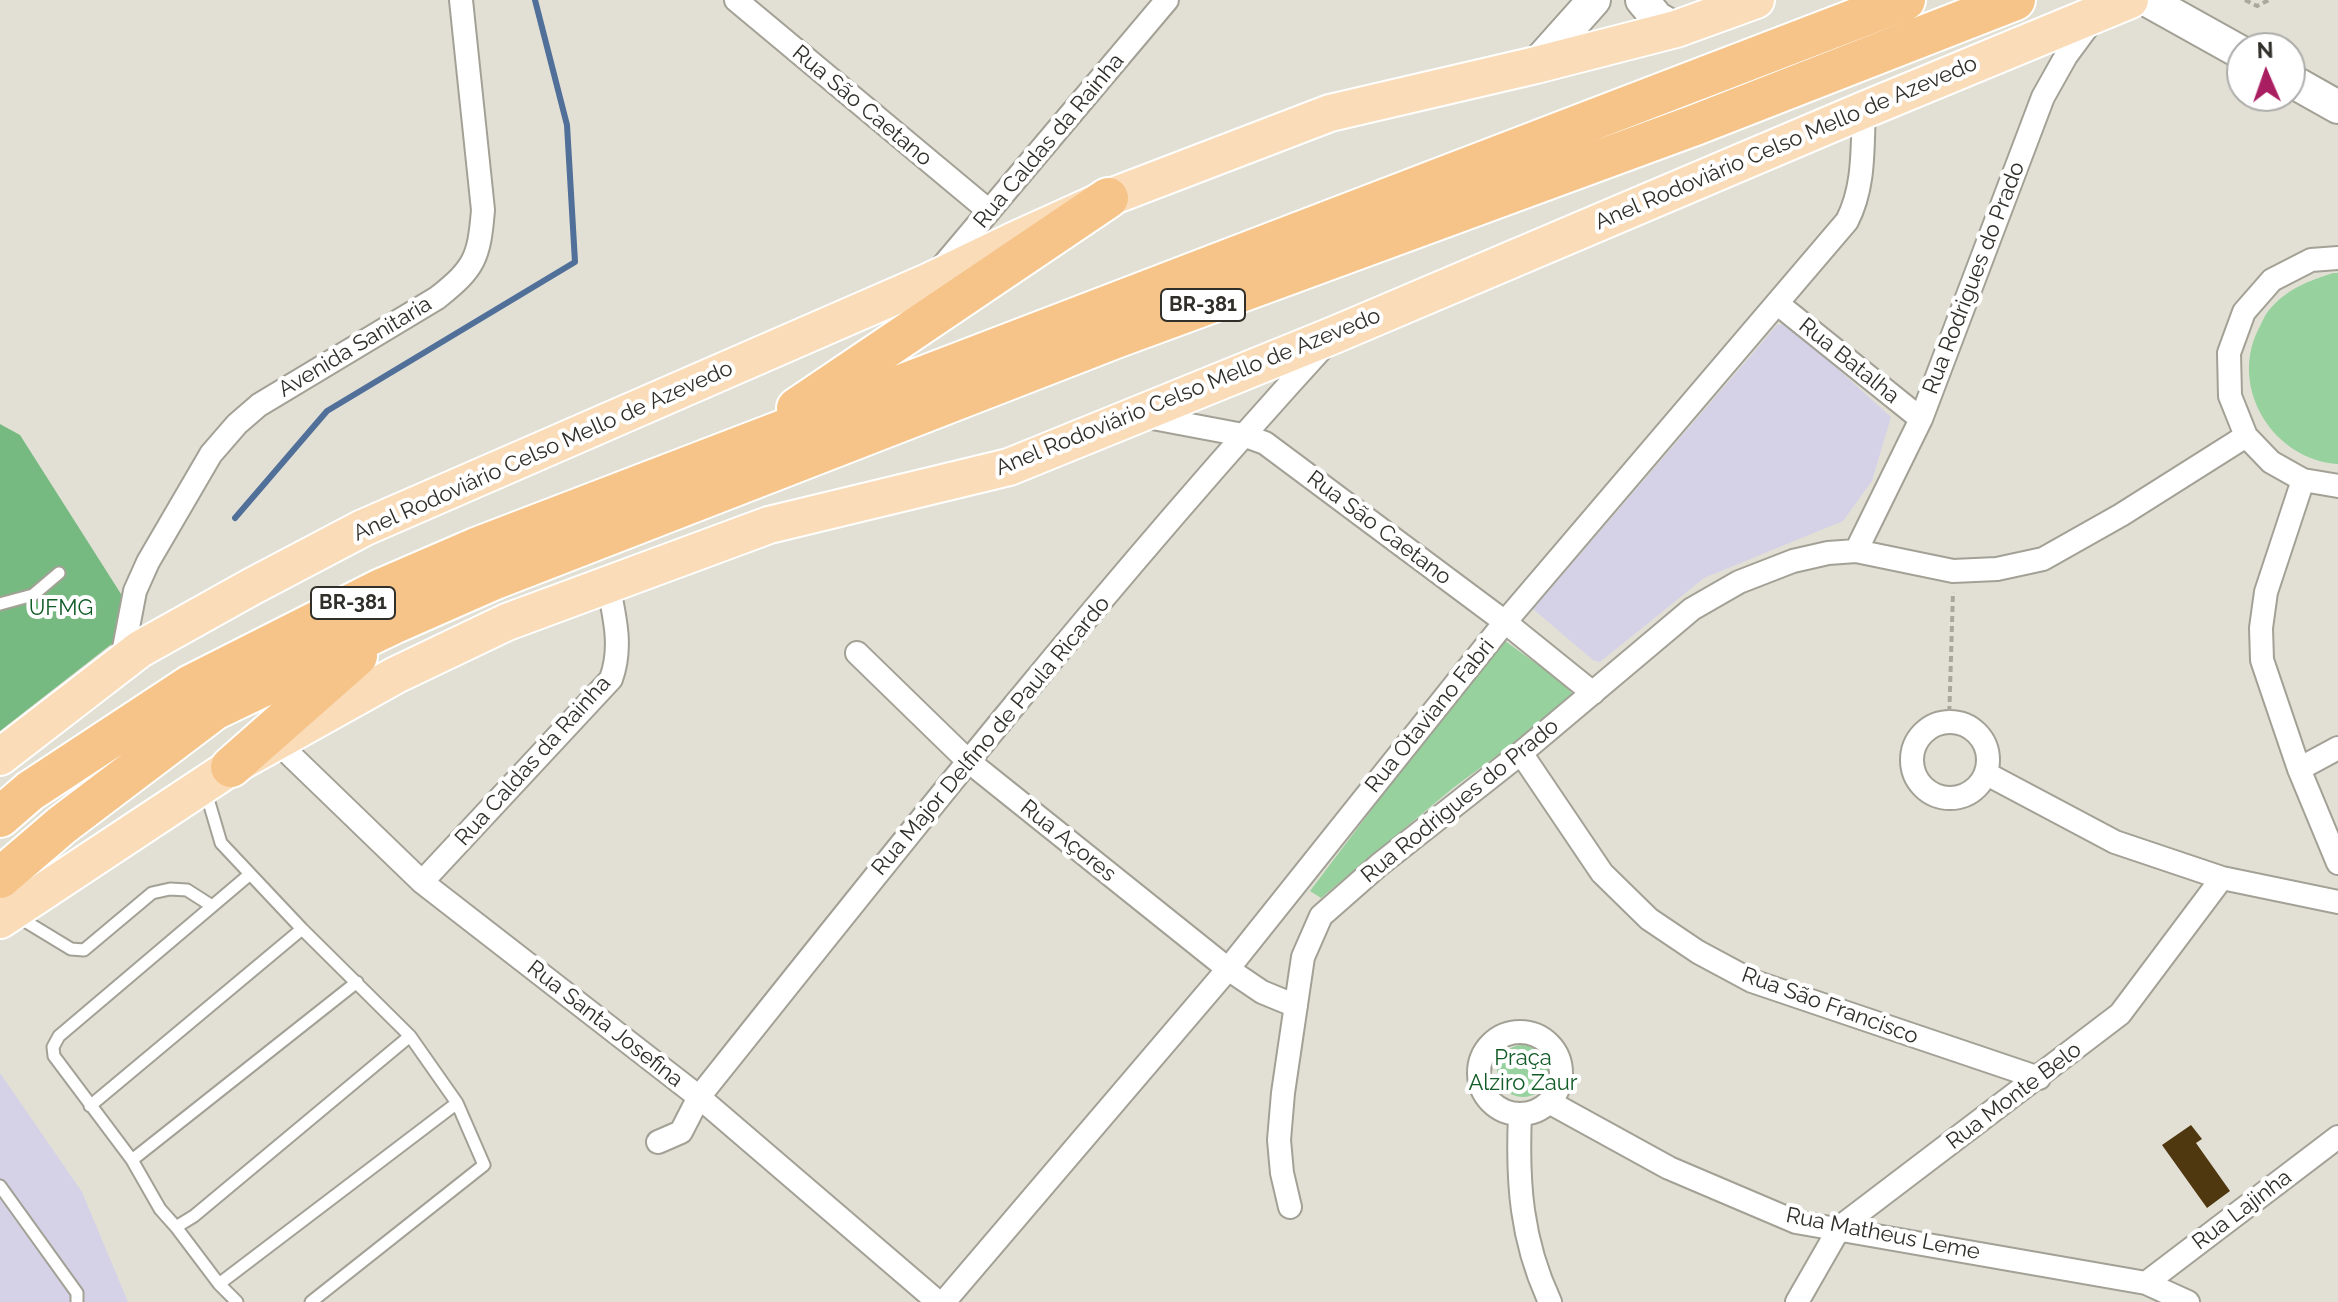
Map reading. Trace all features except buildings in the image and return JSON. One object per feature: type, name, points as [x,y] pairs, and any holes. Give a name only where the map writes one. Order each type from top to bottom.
[{"type":"highway","name":"BR-381","points":[[0,817],[30,791],[191,685],[381,589],[476,548],[1905,0]]},
{"type":"highway","name":"Anel Rodoviário Celso Mello de Azevedo","points":[[4,904],[62,825],[214,710],[395,623],[495,579],[1118,337],[1695,125],[2015,0]]},
{"type":"highway","points":[[738,448],[1108,198]]},
{"type":"highway","points":[[217,776],[395,623]]},
{"type":"main road","name":"Anel Rodoviário Celso Mello de Azevedo","points":[[0,757],[140,649],[363,528],[930,281],[1108,198],[1330,113],[1676,29],[1756,0]]},
{"type":"main road","name":"Anel Rodoviário Celso Mello de Azevedo","points":[[4,904],[217,776],[396,675],[507,622],[769,525],[1009,467],[1334,335],[2115,6]]},
{"type":"street","name":"Avenida Sanitaria","points":[[121,664],[135,591],[148,562],[211,454],[237,424],[259,405],[437,298],[462,279],[475,261],[483,210],[461,0]]},
{"type":"street","name":"Rua Caldas da Rainha","points":[[930,281],[1167,0]]},
{"type":"street","points":[[1536,65],[1594,0]]},
{"type":"street","points":[[1642,0],[1657,18],[1676,29]]},
{"type":"street","points":[[2147,0],[2226,44]]},
{"type":"street","name":"Rua São Caetano","points":[[740,2],[989,211]]},
{"type":"street","name":"Rua Rodrigues do Prado","points":[[1856,551],[1921,419],[2043,97],[2066,56],[2115,6]]},
{"type":"street","points":[[2306,89],[2338,107]]},
{"type":"street","name":"Rua Otaviano Fabri","points":[[941,1302],[1228,969],[1505,622],[1847,221],[1857,202],[1861,184],[1864,110]]},
{"type":"street","points":[[2338,258],[2311,260],[2272,280],[2244,312],[2229,353],[2230,396],[2246,436],[2271,462],[2303,480],[2338,486]]},
{"type":"street","name":"Rua Batalha","points":[[1778,304],[1921,419]]},
{"type":"street","name":"Rua Major Delfino de Paula Ricardo","points":[[658,1142],[681,1132],[699,1097],[967,760],[1243,435],[1334,335]]},
{"type":"street","name":"Rua São Caetano","points":[[1141,415],[1243,435],[1265,443],[1505,622],[1593,693]]},
{"type":"street","name":"Rua Rodrigues do Prado","points":[[1290,1207],[1279,1140],[1303,957],[1321,916],[1692,609],[1739,582],[1793,561],[1828,553],[1856,551],[1953,571],[1997,569],[2043,559],[2121,515],[2246,436]]},
{"type":"street","points":[[2303,480],[2266,592],[2261,628],[2262,660],[2299,769],[2338,863]]},
{"type":"street","name":"Rua Caldas da Rainha","points":[[422,882],[611,679],[619,642],[608,583]]},
{"type":"street","name":"Rua Açores","points":[[857,653],[967,760],[1228,969],[1262,992],[1296,1006]]},
{"type":"street","points":[[1962,723],[1982,738],[1989,761],[1987,774],[1979,786],[1968,794],[1941,798],[1928,792],[1912,770],[1911,756],[1915,743],[1935,724],[1962,723]]},
{"type":"street","name":"Rua Santa Josefina","points":[[277,742],[422,882],[699,1097],[941,1302]]},
{"type":"street","points":[[2299,769],[2338,748]]},
{"type":"street","name":"Rua São Francisco","points":[[1521,753],[1602,873],[1649,919],[1698,952],[1752,981],[2039,1078]]},
{"type":"street","points":[[1987,774],[2115,842],[2222,878],[2338,902]]},
{"type":"street","name":"Rua Monte Belo","points":[[1797,1302],[1840,1227],[2120,1014],[2222,878]]},
{"type":"street","points":[[1520,1032],[1536,1035],[1549,1044],[1558,1058],[1561,1073],[1558,1089],[1549,1102],[1536,1111],[1520,1114],[1504,1111],[1491,1102],[1482,1089],[1478,1073],[1481,1058],[1491,1044],[1504,1035],[1520,1032]]},
{"type":"street","name":"Rua Matheus Leme","points":[[1549,1102],[1669,1168],[1796,1222],[1840,1227],[2146,1283],[2188,1302]]},
{"type":"street","points":[[1520,1114],[1517,1169],[1528,1244],[1550,1302]]},
{"type":"street","name":"Rua Lajinha","points":[[2146,1283],[2338,1137]]},
{"type":"lane","points":[[0,604],[33,595],[59,573]]},
{"type":"lane","points":[[217,776],[221,843],[410,1036],[457,1103],[484,1165],[311,1302]]},
{"type":"lane","points":[[237,1302],[160,1209],[132,1160],[54,1056],[53,1047],[59,1036],[249,875]]},
{"type":"lane","points":[[4,904],[71,949],[84,950],[152,893],[170,889],[187,890],[212,906]]},
{"type":"lane","points":[[90,1106],[302,929]]},
{"type":"lane","points":[[132,1160],[357,982]]},
{"type":"lane","points":[[176,1227],[194,1216],[410,1036]]},
{"type":"lane","points":[[219,1284],[457,1103]]},
{"type":"lane","points":[[0,1186],[77,1293],[77,1302]]},
{"type":"path","points":[[2245,0],[2257,6],[2269,0]]},
{"type":"path","points":[[1949,722],[1953,571]]},
{"type":"shaded area","points":[[1788,324],[1891,417],[1872,481],[1843,521],[1704,578],[1600,662],[1593,660],[1533,609],[1777,325]]},
{"type":"shaded area","points":[[0,1073],[82,1192],[128,1302],[0,1302]]},
{"type":"green space","points":[[2338,273],[2338,464],[2315,460],[2294,450],[2277,435],[2263,418],[2249,375],[2250,353],[2268,311],[2292,290]]},
{"type":"green space","name":"UFMG","points":[[0,424],[20,435],[128,605],[113,643],[0,731]]},
{"type":"green space","points":[[1501,638],[1566,685],[1573,695],[1563,707],[1453,788],[1321,898],[1310,891]]},
{"type":"green space","name":"Praça Alziro Zaur","points":[[1523,1045],[1542,1052],[1549,1071],[1542,1090],[1523,1097],[1504,1090],[1497,1071],[1504,1052]]},
{"type":"waterway","points":[[235,518],[327,411],[575,262],[567,125],[535,0]]}]
